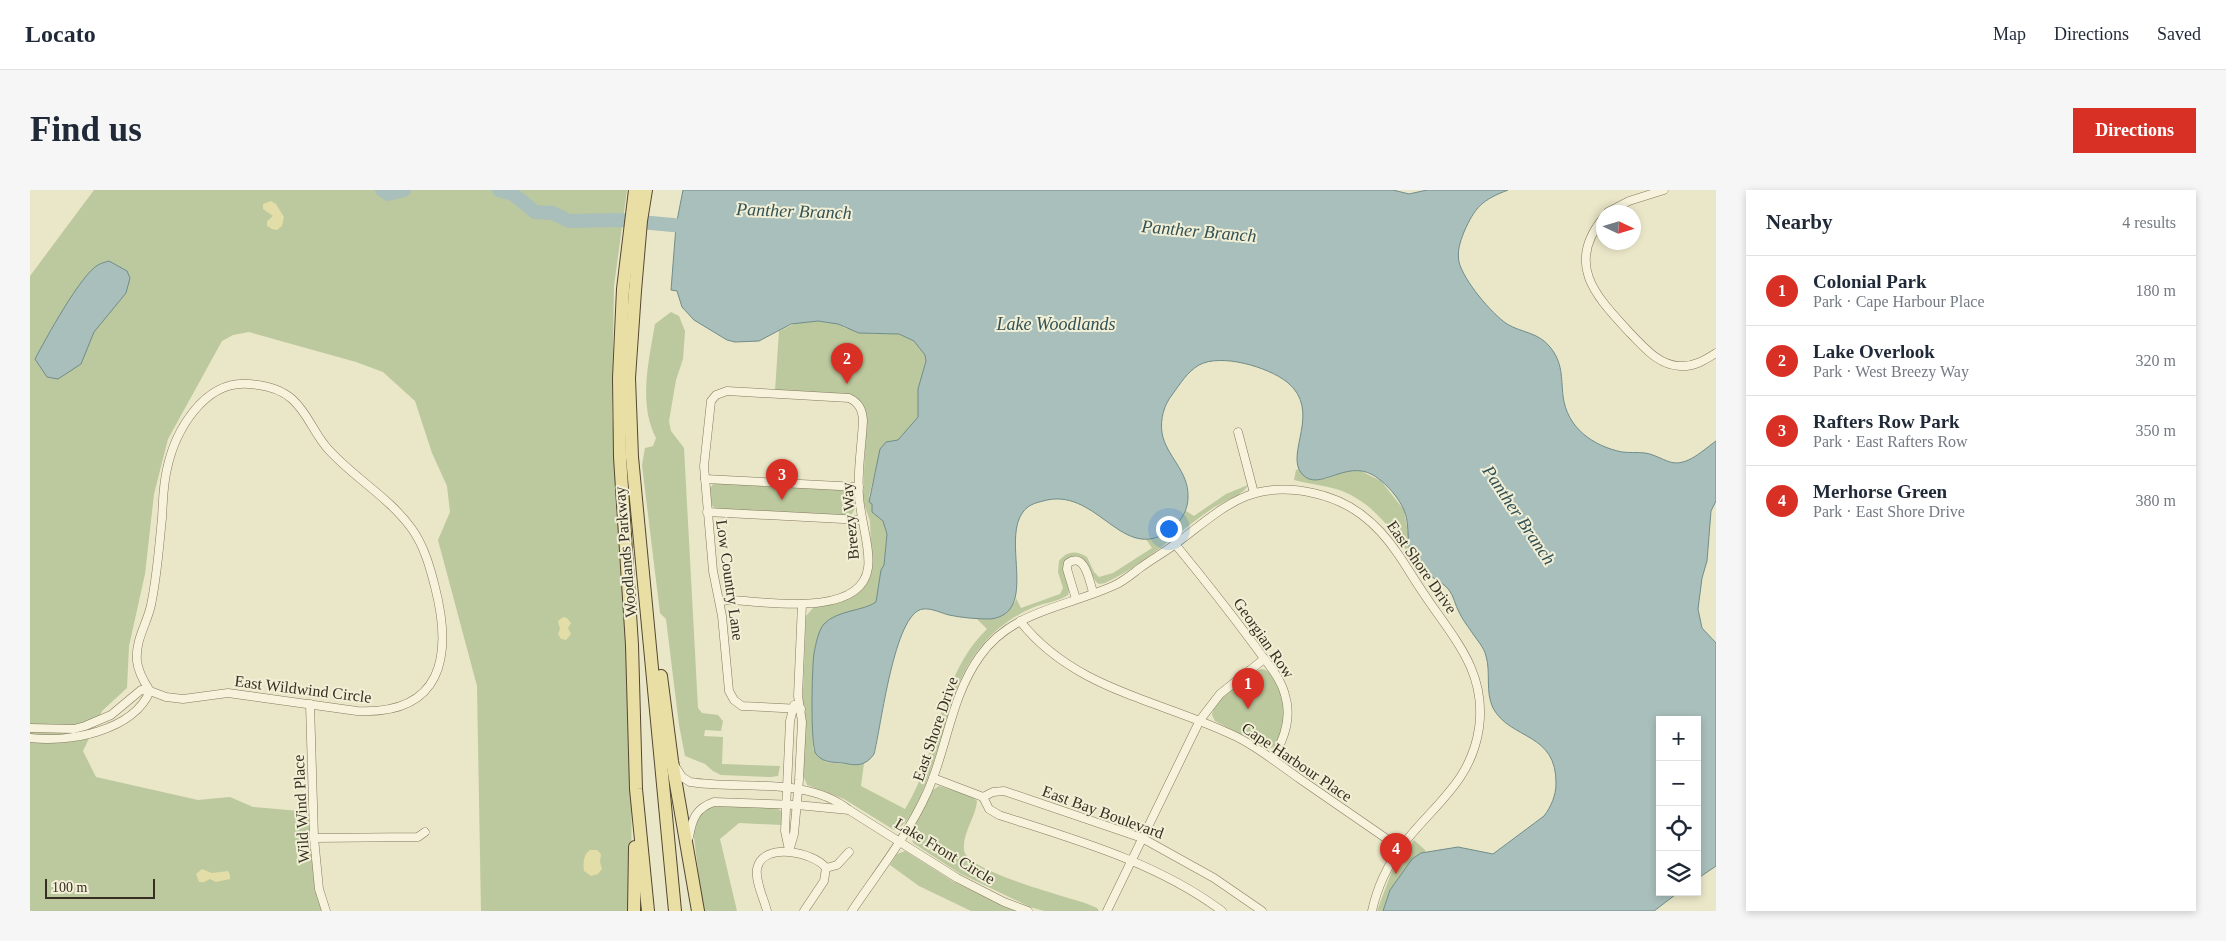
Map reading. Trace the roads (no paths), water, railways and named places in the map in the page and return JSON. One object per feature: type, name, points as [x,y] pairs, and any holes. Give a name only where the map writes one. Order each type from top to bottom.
[{"type":"main road","name":"Woodlands Parkway","points":[[635,190],[629,290],[619,378],[620,457],[632,645],[636,789],[648,911]]},
{"type":"main road","name":"Woodlands Parkway","points":[[646,190],[629,290],[629,378],[632,457],[675,911]]},
{"type":"main road","points":[[639,528],[645,549],[672,761],[698,911]]},
{"type":"main road","points":[[634,911],[636,789]]},
{"type":"street","points":[[1621,205],[1664,190]]},
{"type":"street","points":[[1596,231],[1589,243],[1586,256],[1588,277],[1597,297],[1624,326],[1656,358],[1672,365],[1691,365],[1716,353]]},
{"type":"street","name":"East Wildwind Circle","points":[[246,383],[269,387],[291,398],[308,417],[326,448],[402,517],[413,531],[424,553],[438,601],[443,642],[441,658],[432,683],[418,697],[407,705],[377,712],[310,704],[228,693],[183,699],[166,697],[150,691],[139,670],[137,648],[151,608],[167,469],[175,444],[189,417],[211,394],[233,384],[246,383]]},
{"type":"street","name":"Breezy Way","points":[[716,395],[727,391],[849,398],[856,401],[862,412],[859,487],[868,567],[863,582],[853,592],[821,604],[802,604]]},
{"type":"street","name":"Low Country Lane","points":[[716,395],[711,401],[706,434],[704,453],[705,479],[713,570],[720,601],[731,697],[742,706],[797,709]]},
{"type":"street","points":[[1238,432],[1254,493]]},
{"type":"street","points":[[705,479],[859,487]]},
{"type":"street","name":"East Shore Drive","points":[[857,910],[922,805],[933,778],[966,678],[981,654],[1000,633],[1037,612],[1116,584],[1175,544],[1226,505],[1254,493],[1270,490],[1298,490],[1327,496],[1353,508],[1379,527],[1464,650],[1476,680],[1480,707],[1478,731],[1468,765],[1449,795],[1400,848],[1384,874],[1372,911]]},
{"type":"street","points":[[707,512],[862,520]]},
{"type":"street","name":"Georgian Row","points":[[1175,544],[1278,676],[1286,696],[1288,715],[1286,731],[1280,748],[1272,759]]},
{"type":"street","points":[[1076,599],[1067,569],[1068,563],[1073,560],[1079,560],[1084,565],[1094,592]]},
{"type":"street","points":[[720,601],[802,604],[797,709],[802,722],[794,834],[789,851]]},
{"type":"street","name":"Cape Harbour Place","points":[[1020,621],[1034,639],[1087,676],[1117,691],[1200,720],[1239,738],[1400,848]]},
{"type":"street","points":[[1107,911],[1200,720],[1220,694],[1264,659]]},
{"type":"street","points":[[30,728],[64,729],[85,726],[111,715],[141,690],[150,691],[147,699],[128,716],[107,729],[69,738],[44,740],[30,738]]},
{"type":"street","name":"Wild Wind Place","points":[[310,704],[314,838],[319,889],[326,911]]},
{"type":"street","points":[[789,851],[785,831],[790,721],[797,709]]},
{"type":"street","name":"Lake Front Circle","points":[[672,761],[682,777],[690,782],[798,789],[836,799],[849,810],[964,882],[1028,911]]},
{"type":"street","points":[[933,778],[983,797],[989,809],[998,815],[1132,860],[1170,878],[1222,911]]},
{"type":"street","name":"East Bay Boulevard","points":[[983,797],[993,792],[1004,792],[1142,838],[1214,878],[1260,910]]},
{"type":"street","name":"Lake Front Circle","points":[[687,845],[695,814],[707,804],[722,801],[797,804],[849,810]]},
{"type":"street","points":[[314,838],[418,837],[425,832]]},
{"type":"street","points":[[767,911],[757,870],[761,860],[768,854],[789,851],[815,858],[826,868]]},
{"type":"street","points":[[826,868],[836,865],[849,852]]},
{"type":"street","points":[[804,911],[824,881],[826,868]]},
{"type":"water","name":"Lake Woodlands","points":[[683,190],[1393,190],[1409,194],[1427,190],[1508,190],[1492,197],[1476,210],[1460,243],[1459,262],[1472,287],[1493,312],[1507,324],[1540,338],[1550,347],[1559,365],[1565,407],[1576,426],[1592,440],[1611,449],[1648,454],[1676,463],[1689,460],[1716,441],[1716,501],[1711,511],[1707,561],[1702,578],[1698,609],[1702,628],[1716,643],[1716,866],[1701,876],[1701,716],[1656,716],[1656,896],[1674,896],[1654,911],[1383,911],[1390,890],[1412,859],[1421,853],[1458,847],[1493,854],[1544,816],[1551,805],[1555,792],[1554,767],[1549,755],[1541,746],[1510,726],[1493,708],[1489,695],[1487,662],[1484,649],[1462,617],[1449,590],[1441,582],[1416,566],[1413,561],[1409,546],[1406,515],[1395,495],[1379,479],[1363,471],[1352,471],[1316,480],[1309,479],[1302,474],[1298,465],[1297,455],[1303,419],[1302,406],[1297,393],[1279,376],[1257,367],[1232,361],[1219,360],[1199,365],[1187,375],[1169,399],[1165,408],[1162,417],[1164,441],[1185,479],[1188,497],[1184,514],[1174,527],[1164,534],[1148,539],[1134,537],[1120,531],[1093,511],[1078,503],[1061,499],[1043,501],[1029,506],[1023,512],[1017,525],[1015,540],[1016,590],[1013,603],[1005,614],[991,619],[976,619],[923,609],[913,615],[904,629],[890,673],[874,754],[863,764],[856,765],[823,760],[816,754],[814,748],[812,722],[813,661],[817,638],[822,627],[829,619],[876,602],[881,570],[884,565],[887,534],[883,521],[872,512],[872,504],[869,502],[880,449],[886,442],[898,440],[918,417],[918,389],[926,361],[925,355],[914,341],[899,334],[859,333],[838,324],[818,321],[791,324],[759,341],[735,342],[727,340],[694,320],[682,307],[677,291],[671,290],[676,226]]},
{"type":"water","points":[[109,261],[127,271],[130,278],[126,293],[94,332],[81,364],[58,379],[47,377],[35,359],[82,281],[98,265]]},
{"type":"waterway","name":"Panther Branch","points":[[382,190],[388,194],[404,190]]},
{"type":"waterway","name":"Panther Branch","points":[[499,190],[513,194],[535,212],[553,213],[569,221],[619,220],[694,227]]},
{"type":"place","name":"Lake Overlook","points":[[847,384]]},
{"type":"place","name":"Rafters Row Park","points":[[782,500]]},
{"type":"place","name":"Colonial Park","points":[[1248,709]]},
{"type":"place","name":"Merhorse Green","points":[[1396,874]]}]
